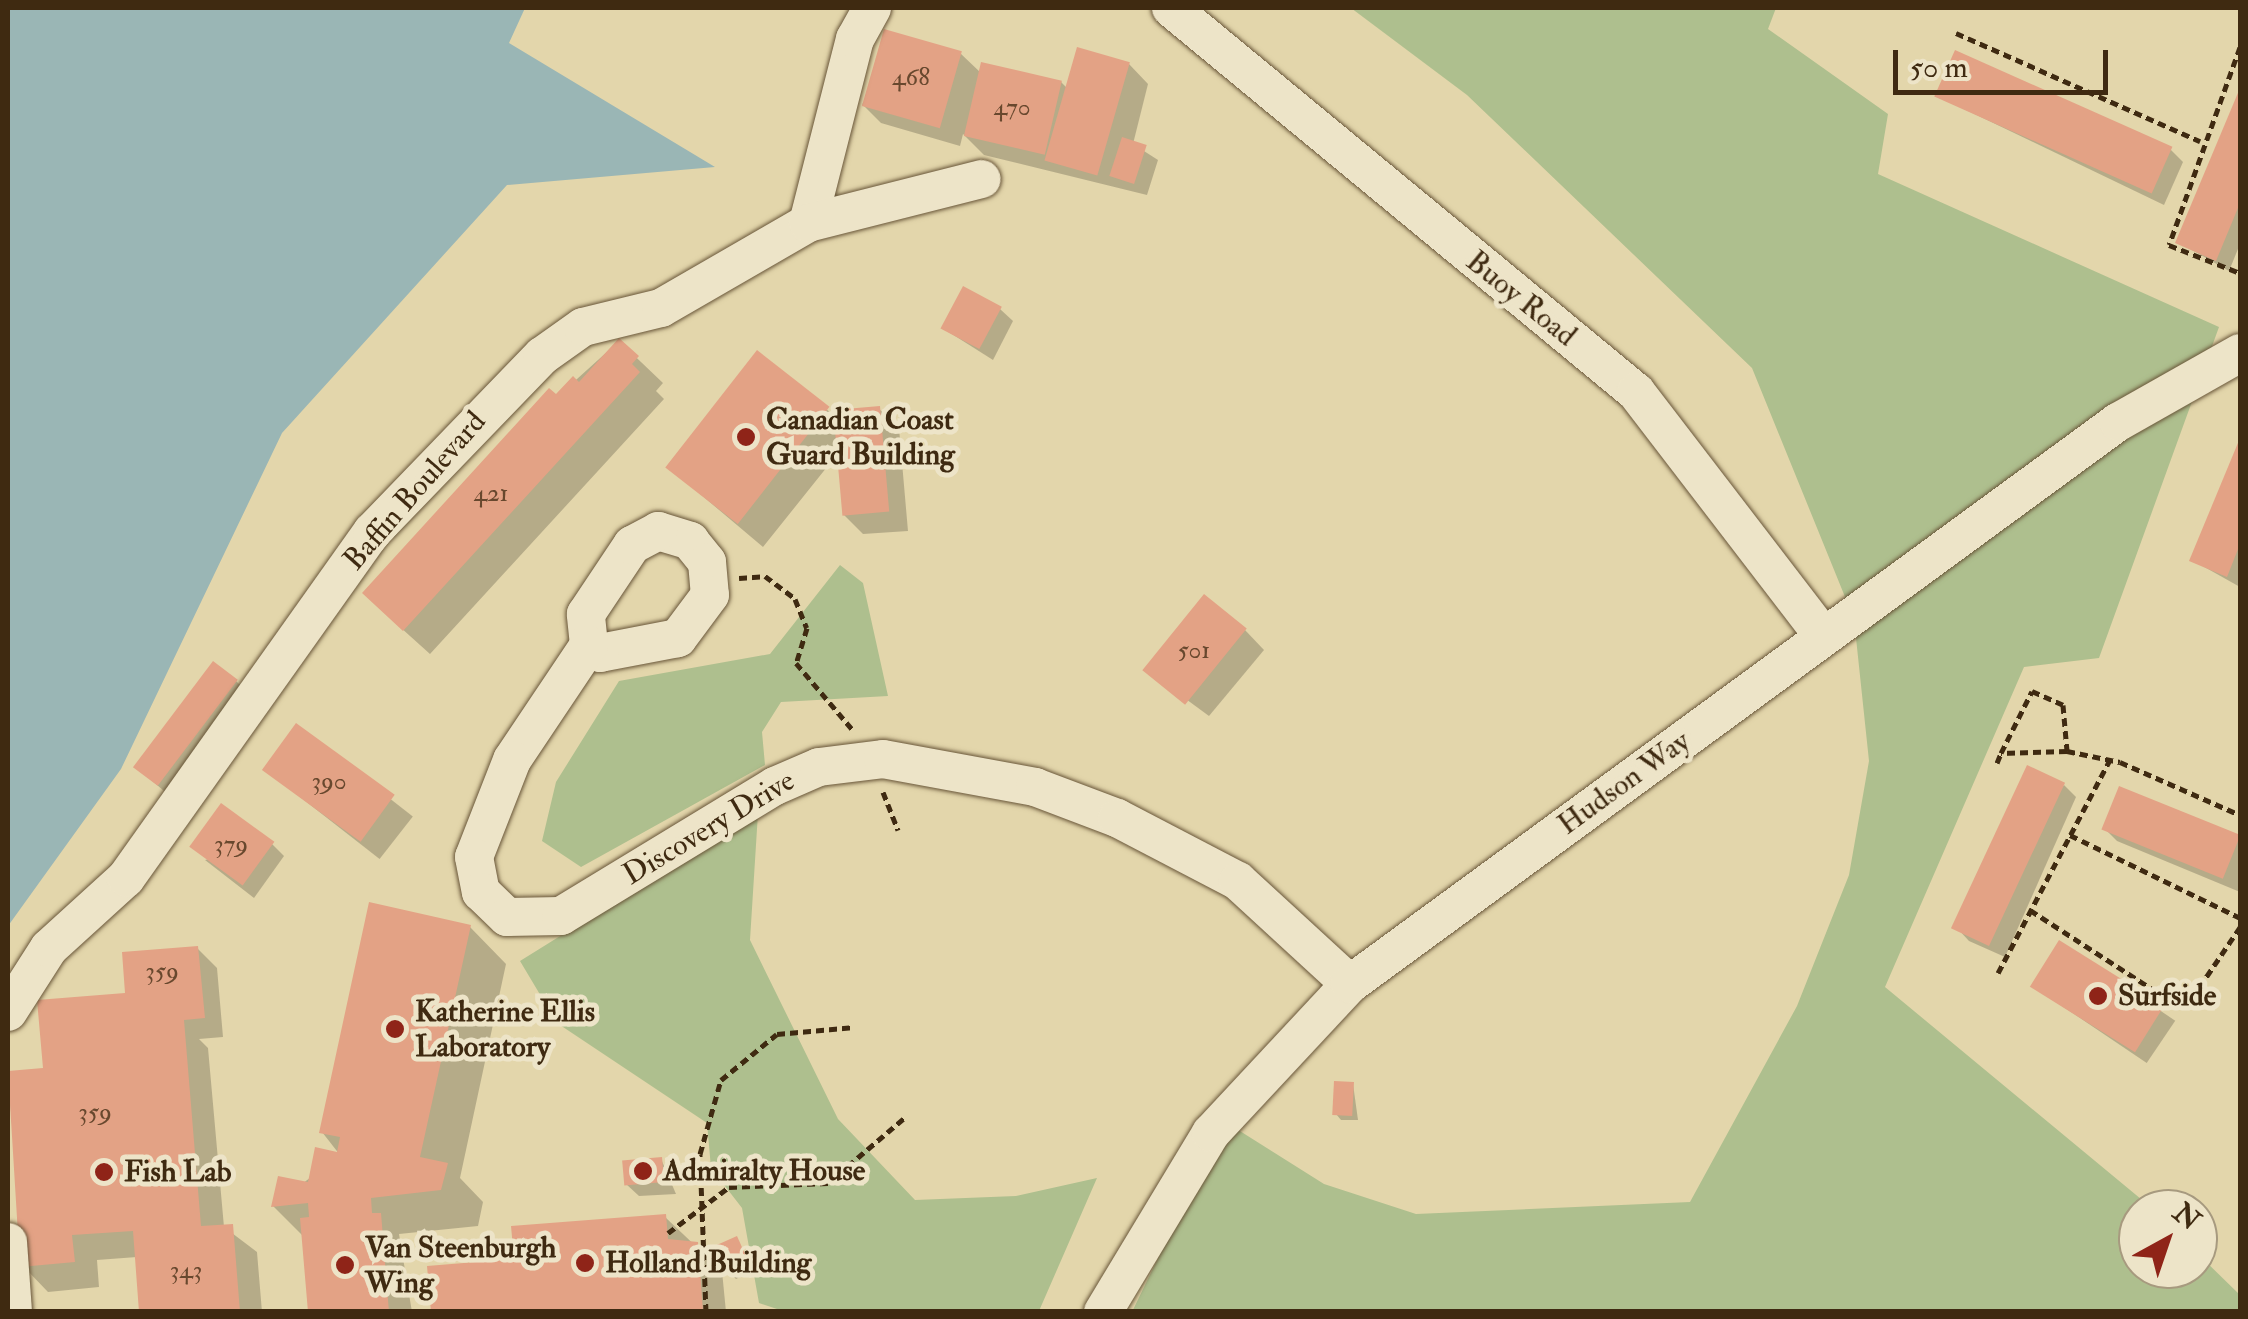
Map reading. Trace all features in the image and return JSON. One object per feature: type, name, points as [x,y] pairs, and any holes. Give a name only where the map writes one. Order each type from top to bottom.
[{"type":"street","points":[[808,223],[855,39],[872,8]]},
{"type":"street","name":"Buoy Road","points":[[1170,8],[1636,392],[1823,636]]},
{"type":"street","name":"Baffin Boulevard","points":[[8,1012],[50,948],[126,878],[372,532],[474,420],[582,327],[662,308],[808,223],[982,179]]},
{"type":"street","name":"Hudson Way","points":[[1103,1312],[1211,1133],[1350,984],[2132,412],[2240,353]]},
{"type":"street","name":"Discovery Drive","points":[[711,580],[690,540],[645,536],[591,605],[589,646],[512,760],[474,857],[481,892],[508,917],[562,916],[775,786],[870,760],[1035,788],[1117,818],[1238,881],[1350,984]]},
{"type":"street","points":[[589,646],[610,656],[678,638],[711,580]]},
{"type":"street","points":[[8,1242],[13,1312]]},
{"type":"path","points":[[1956,33],[2200,141]]},
{"type":"path","points":[[2240,47],[2200,141],[2169,245],[2240,272]]},
{"type":"path","points":[[711,580],[765,576],[795,599],[807,628],[796,663],[870,760],[898,830]]},
{"type":"path","points":[[1997,763],[2032,690],[2063,705],[2068,751]]},
{"type":"path","points":[[2001,753],[2068,751],[2110,760],[2240,815]]},
{"type":"path","points":[[1998,973],[2110,760]]},
{"type":"path","points":[[2070,836],[2240,918]]},
{"type":"path","points":[[2030,910],[2152,989],[2192,998],[2240,927]]},
{"type":"path","points":[[706,1312],[697,1210],[700,1154],[721,1080],[776,1034],[855,1028]]},
{"type":"path","points":[[668,1232],[729,1187],[828,1183],[904,1118]]},
{"type":"green space","points":[[1351,8],[1776,8],[1768,29],[1888,114],[1878,174],[2219,327],[2099,658],[2024,667],[1885,987],[2129,1189],[2118,1189],[2118,1289],[2218,1289],[2218,1274],[2240,1295],[2240,1311],[1132,1312],[1224,1121],[1324,1184],[1416,1214],[1690,1202],[1797,1006],[1849,875],[1869,761],[1854,619],[1752,368],[1467,95]]},
{"type":"green space","points":[[840,565],[863,583],[888,696],[781,702],[762,732],[765,765],[581,867],[542,841],[556,782],[619,681],[770,654]]},
{"type":"green space","points":[[758,813],[750,940],[838,1119],[915,1200],[1016,1196],[1097,1178],[1039,1311],[786,1312],[759,1303],[742,1208],[711,1168],[707,1123],[557,1023],[520,961]]},
{"type":"water","points":[[8,8],[525,8],[509,43],[715,167],[507,185],[282,433],[121,769],[8,926]]},
{"type":"building","points":[[884,29],[962,51],[940,128],[862,106]]},
{"type":"building","points":[[1077,47],[1130,62],[1097,176],[1044,160]]},
{"type":"building","points":[[1955,50],[2172,147],[2152,193],[1934,97]]},
{"type":"building","points":[[981,62],[1062,81],[1045,155],[964,136]]},
{"type":"building","points":[[2240,88],[2240,203],[2216,261],[2175,243]]},
{"type":"building","points":[[1122,137],[1147,145],[1134,184],[1109,176]]},
{"type":"building","points":[[963,286],[1002,307],[979,349],[940,328]]},
{"type":"building","points":[[619,338],[639,356],[632,364],[640,372],[403,631],[362,593],[549,388],[556,394],[573,376],[579,382]]},
{"type":"building","name":"Canadian Coast Guard Building","points":[[757,350],[829,407],[738,524],[665,467]]},
{"type":"building","points":[[880,406],[889,512],[842,516],[833,410]]},
{"type":"building","points":[[2240,438],[2240,544],[2227,577],[2189,561]]},
{"type":"building","points":[[1204,594],[1247,629],[1185,705],[1142,670]]},
{"type":"building","points":[[213,661],[238,680],[158,786],[133,767]]},
{"type":"building","points":[[296,723],[395,795],[361,842],[262,770]]},
{"type":"building","points":[[2027,765],[2065,783],[1989,946],[1951,928]]},
{"type":"building","points":[[2119,786],[2240,835],[2223,879],[2101,830]]},
{"type":"building","points":[[221,803],[274,842],[243,885],[189,847]]},
{"type":"building","name":"Katherine Ellis Laboratory","points":[[369,902],[471,925],[420,1157],[448,1163],[441,1190],[371,1198],[372,1213],[381,1213],[389,1312],[308,1312],[300,1218],[309,1217],[308,1203],[271,1207],[278,1176],[308,1182],[315,1147],[337,1152],[340,1137],[319,1133]]},
{"type":"building","name":"Surfside","points":[[2059,940],[2164,1006],[2135,1052],[2030,987]]},
{"type":"building","name":"Fish Lab","points":[[198,946],[205,1018],[184,1020],[201,1226],[233,1224],[240,1312],[139,1312],[133,1231],[72,1235],[75,1262],[20,1267],[8,1071],[43,1068],[37,1000],[125,993],[122,952]]},
{"type":"building","points":[[1334,1081],[1354,1082],[1352,1116],[1332,1115]]},
{"type":"building","name":"Admiralty House","points":[[662,1157],[664,1182],[624,1185],[622,1160]]},
{"type":"building","name":"Holland Building","points":[[666,1214],[668,1239],[698,1242],[703,1312],[431,1312],[427,1266],[514,1259],[511,1226]]},
{"type":"building","points":[[737,1236],[750,1265],[728,1275],[715,1246]]},
{"type":"place","name":"Canadian Coast Guard Building","points":[[746,437]]},
{"type":"place","name":"Surfside","points":[[2098,996]]},
{"type":"place","name":"Katherine Ellis Laboratory","points":[[395,1029]]},
{"type":"place","name":"Admiralty House","points":[[643,1171]]},
{"type":"place","name":"Fish Lab","points":[[104,1172]]},
{"type":"place","name":"Holland Building","points":[[585,1263]]},
{"type":"place","name":"Van Steenburgh Wing","points":[[345,1265]]}]
